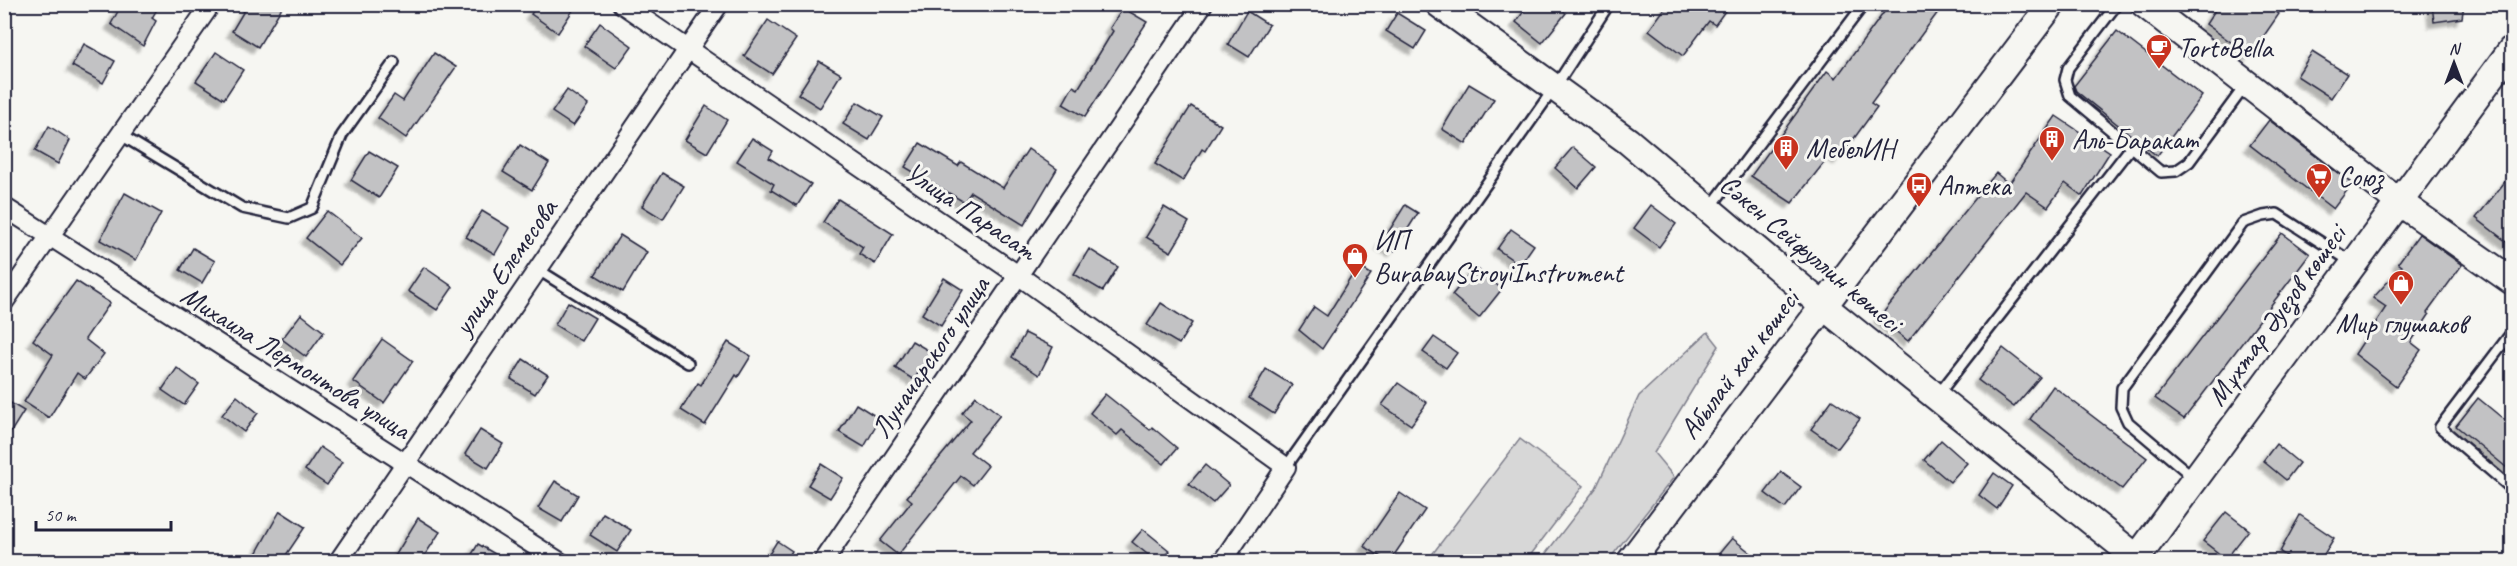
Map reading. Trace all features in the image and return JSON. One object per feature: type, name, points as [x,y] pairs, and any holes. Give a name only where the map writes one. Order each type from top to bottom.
[{"type":"street","points":[[4,302],[211,4]]},
{"type":"street","name":"Улица Парасат","points":[[622,4],[1018,275],[1286,467]]},
{"type":"street","name":"улица Елемесова","points":[[338,561],[719,4]]},
{"type":"street","name":"Луначарского улица","points":[[823,561],[1203,4]]},
{"type":"street","name":"Сәкен Сейфуллин көшесі","points":[[1439,4],[1628,141],[1822,306],[2138,560]]},
{"type":"street","name":"Абылай хан көшесі","points":[[1630,561],[2052,4]]},
{"type":"street","points":[[2144,4],[2399,202],[2512,282]]},
{"type":"street","name":"Мұхтар Әуезов көшесі","points":[[2138,560],[2195,478],[2512,49]]},
{"type":"street","name":"Михаила Лермонтова улица","points":[[4,207],[560,561]]},
{"type":"street","points":[[1222,561],[1286,467]]},
{"type":"lane","points":[[1286,467],[1555,87],[1609,4]]},
{"type":"lane","points":[[1709,210],[1864,4]]},
{"type":"lane","points":[[2117,4],[2068,68],[2065,80],[2070,96],[2161,172],[2176,171],[2189,162],[2246,84]]},
{"type":"lane","points":[[121,135],[242,208],[289,218],[312,208],[342,135],[394,62]]},
{"type":"lane","points":[[1936,397],[2131,147]]},
{"type":"lane","points":[[2195,478],[2128,422],[2121,407],[2122,388],[2155,342],[2243,223],[2277,214],[2353,263]]},
{"type":"lane","points":[[537,268],[688,363]]},
{"type":"lane","points":[[2512,332],[2440,427],[2512,489]]},
{"type":"shaded area","points":[[1708,332],[1719,346],[1654,453],[1674,477],[1608,561],[1540,561],[1596,488],[1639,396]]},
{"type":"shaded area","points":[[1520,439],[1583,486],[1526,561],[1427,561]]},
{"type":"building","points":[[122,4],[160,4],[152,18],[156,21],[143,46],[111,24]]},
{"type":"building","points":[[248,4],[284,4],[258,47],[232,31]]},
{"type":"building","points":[[538,4],[577,4],[558,33],[531,14]]},
{"type":"building","points":[[1529,4],[1555,4],[1566,13],[1542,43],[1516,22]]},
{"type":"building","points":[[1668,4],[1730,4],[1715,25],[1709,21],[1683,56],[1649,30]]},
{"type":"building","points":[[1890,4],[1944,4],[1871,103],[1877,107],[1839,159],[1831,154],[1792,203],[1751,176],[1827,71],[1836,78]]},
{"type":"building","points":[[2219,4],[2266,4],[2279,14],[2250,56],[2206,24]]},
{"type":"building","points":[[2432,4],[2464,4],[2462,18],[2434,22]]},
{"type":"building","points":[[1123,8],[1147,22],[1085,117],[1063,104],[1073,86],[1078,89],[1113,31],[1110,28]]},
{"type":"building","points":[[1247,11],[1269,25],[1249,57],[1228,44]]},
{"type":"building","points":[[1397,13],[1426,31],[1415,49],[1386,31]]},
{"type":"building","points":[[768,20],[796,39],[772,74],[744,56]]},
{"type":"building","points":[[600,23],[632,46],[616,68],[584,46]]},
{"type":"building","points":[[2117,31],[2202,96],[2157,156],[2076,91],[2074,86]]},
{"type":"building","points":[[84,44],[115,61],[103,83],[72,66]]},
{"type":"building","points":[[216,52],[243,70],[224,99],[196,81]]},
{"type":"building","points":[[2312,52],[2347,74],[2331,98],[2297,76]]},
{"type":"building","points":[[434,53],[456,67],[406,138],[378,118],[394,95],[403,101]]},
{"type":"building","points":[[819,61],[841,74],[820,108],[798,94]]},
{"type":"building","points":[[1469,84],[1494,99],[1466,144],[1442,129]]},
{"type":"building","points":[[567,90],[588,105],[573,126],[552,112]]},
{"type":"building","points":[[857,102],[883,117],[869,140],[843,124]]},
{"type":"building","points":[[706,106],[727,120],[707,153],[685,140]]},
{"type":"building","points":[[1191,106],[1221,125],[1205,151],[1202,149],[1183,181],[1155,164]]},
{"type":"building","points":[[2056,116],[2110,152],[2082,196],[2065,183],[2048,207],[2026,192],[1908,341],[1879,318],[1996,173],[2009,184]]},
{"type":"building","points":[[2269,120],[2352,184],[2333,209],[2250,145]]},
{"type":"building","points":[[49,126],[70,140],[58,164],[35,151]]},
{"type":"building","points":[[752,138],[773,151],[769,158],[811,184],[797,206],[771,190],[774,184],[737,161]]},
{"type":"building","points":[[920,143],[958,166],[961,162],[1003,188],[1028,149],[1057,169],[1024,225],[971,192],[964,202],[905,167]]},
{"type":"building","points":[[520,145],[549,163],[532,190],[503,172]]},
{"type":"building","points":[[1573,147],[1596,167],[1578,188],[1555,168]]},
{"type":"building","points":[[369,151],[398,168],[379,198],[351,180]]},
{"type":"building","points":[[662,173],[684,186],[663,219],[642,206]]},
{"type":"building","points":[[2512,173],[2512,246],[2476,218]]},
{"type":"building","points":[[125,193],[161,213],[136,260],[100,240]]},
{"type":"building","points":[[838,199],[893,234],[875,264],[859,254],[863,247],[823,222]]},
{"type":"building","points":[[1405,205],[1418,213],[1394,251],[1381,244]]},
{"type":"building","points":[[1651,205],[1676,224],[1659,247],[1634,228]]},
{"type":"building","points":[[1164,207],[1189,222],[1171,252],[1146,237]]},
{"type":"building","points":[[327,211],[362,238],[340,265],[306,238]]},
{"type":"building","points":[[482,211],[510,228],[495,254],[466,237]]},
{"type":"building","points":[[1511,229],[1534,245],[1520,265],[1497,249]]},
{"type":"building","points":[[2282,233],[2310,254],[2184,419],[2155,398]]},
{"type":"building","points":[[2419,234],[2462,265],[2427,313],[2429,315],[2411,342],[2421,350],[2396,386],[2355,354],[2386,307],[2373,298],[2402,266],[2398,263]]},
{"type":"building","points":[[620,235],[647,252],[623,292],[595,275]]},
{"type":"building","points":[[193,248],[215,261],[202,283],[180,270]]},
{"type":"building","points":[[1089,249],[1118,267],[1103,291],[1074,274]]},
{"type":"building","points":[[1358,266],[1371,274],[1322,349],[1299,330],[1314,307],[1327,316]]},
{"type":"building","points":[[424,267],[453,287],[437,310],[408,291]]},
{"type":"building","points":[[1475,267],[1502,289],[1479,318],[1452,295]]},
{"type":"building","points":[[944,278],[963,290],[941,326],[922,314]]},
{"type":"building","points":[[76,281],[110,303],[85,339],[104,354],[85,379],[77,373],[49,418],[24,402],[53,355],[33,340]]},
{"type":"building","points":[[568,302],[595,318],[581,341],[555,325]]},
{"type":"building","points":[[1161,303],[1192,323],[1179,344],[1147,325]]},
{"type":"building","points":[[301,314],[324,332],[306,357],[282,339]]},
{"type":"building","points":[[1025,333],[1053,347],[1039,375],[1012,357]]},
{"type":"building","points":[[1434,337],[1457,353],[1446,368],[1423,352]]},
{"type":"building","points":[[382,339],[413,361],[384,403],[353,381]]},
{"type":"building","points":[[912,341],[931,352],[914,380],[895,368]]},
{"type":"building","points":[[728,342],[751,356],[738,377],[736,375],[705,425],[681,410],[698,383],[701,385]]},
{"type":"building","points":[[2003,348],[2040,377],[2014,407],[1978,380]]},
{"type":"building","points":[[523,359],[548,375],[535,394],[511,379]]},
{"type":"building","points":[[177,368],[199,384],[184,405],[162,390]]},
{"type":"building","points":[[1266,369],[1292,385],[1274,414],[1249,398]]},
{"type":"building","points":[[1398,383],[1427,403],[1411,425],[1382,405]]},
{"type":"building","points":[[2053,386],[2147,458],[2122,489],[2030,419]]},
{"type":"building","points":[[1105,394],[1150,430],[1152,427],[1177,448],[1164,464],[1122,430],[1117,435],[1090,413]]},
{"type":"building","points":[[237,396],[258,413],[244,432],[222,415]]},
{"type":"building","points":[[976,396],[1000,415],[970,452],[988,466],[973,485],[961,476],[898,555],[880,541],[912,501],[907,497],[971,420],[962,413]]},
{"type":"building","points":[[2478,398],[2512,426],[2512,472],[2456,426]]},
{"type":"building","points":[[4,399],[24,411],[4,443]]},
{"type":"building","points":[[1832,400],[1860,419],[1838,448],[1811,429]]},
{"type":"building","points":[[856,404],[880,419],[864,447],[839,432]]},
{"type":"building","points":[[480,430],[503,444],[488,468],[465,454]]},
{"type":"building","points":[[1941,440],[1967,463],[1950,482],[1924,460]]},
{"type":"building","points":[[2276,444],[2299,463],[2286,480],[2263,461]]},
{"type":"building","points":[[320,447],[342,462],[327,485],[305,470]]},
{"type":"building","points":[[821,464],[843,478],[830,498],[808,485]]},
{"type":"building","points":[[1205,465],[1229,485],[1213,503],[1189,484]]},
{"type":"building","points":[[1781,472],[1801,487],[1785,508],[1765,493]]},
{"type":"building","points":[[1994,473],[2012,486],[1997,509],[1979,495]]},
{"type":"building","points":[[555,481],[578,495],[562,522],[538,508]]},
{"type":"building","points":[[1400,493],[1425,510],[1390,561],[1387,561],[1364,546]]},
{"type":"building","points":[[280,511],[305,527],[282,561],[252,561]]},
{"type":"building","points":[[2226,512],[2249,530],[2226,559],[2203,541]]},
{"type":"building","points":[[603,513],[631,530],[617,552],[590,535]]},
{"type":"building","points":[[2300,515],[2334,538],[2320,561],[2294,561],[2280,552]]},
{"type":"building","points":[[418,518],[440,532],[421,561],[392,561]]},
{"type":"building","points":[[1143,529],[1170,551],[1161,561],[1156,561],[1132,542]]},
{"type":"building","points":[[1732,538],[1761,561],[1713,561]]},
{"type":"building","points":[[777,541],[792,551],[786,561],[765,561]]},
{"type":"building","points":[[478,544],[507,561],[468,561]]},
{"type":"place","name":"TortoBella","points":[[2159,70]]},
{"type":"place","name":"Аль-Баракат","points":[[2052,162]]},
{"type":"place","name":"МебелИН","points":[[1786,171]]},
{"type":"place","name":"Союз","points":[[2319,199]]},
{"type":"place","name":"Аптека","points":[[1919,208]]},
{"type":"place","name":"ИП BurabayStroyiInstrument","points":[[1355,279]]},
{"type":"place","name":"Мир глушаков","points":[[2401,306]]}]
